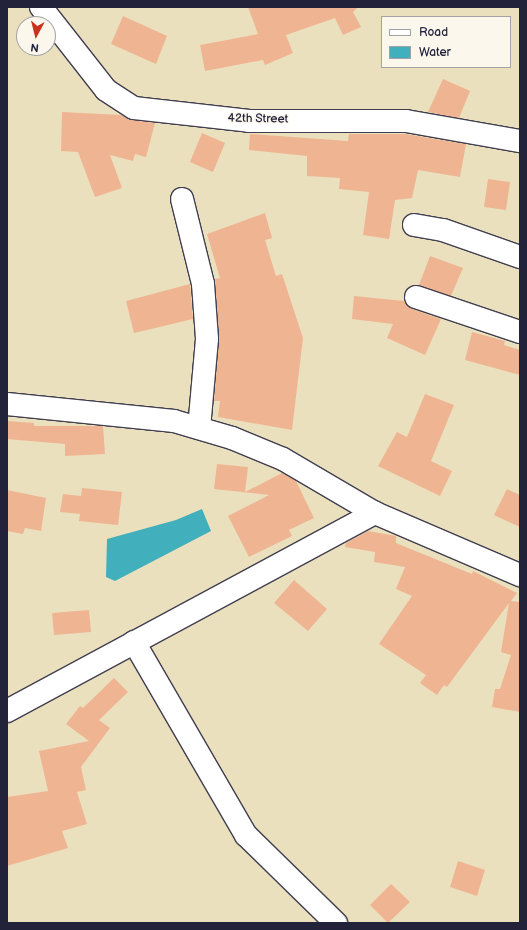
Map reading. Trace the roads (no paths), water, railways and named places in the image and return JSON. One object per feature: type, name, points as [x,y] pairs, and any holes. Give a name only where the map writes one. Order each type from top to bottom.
[{"type":"street","name":"42th Street","points":[[41,7],[106,90],[134,108],[249,121],[406,121],[520,141]]},
{"type":"street","points":[[182,199],[203,284],[206,331],[199,428]]},
{"type":"street","points":[[414,225],[443,230],[520,257]]},
{"type":"street","points":[[416,297],[520,332]]},
{"type":"street","points":[[7,404],[174,421],[199,428],[283,459],[375,513],[520,575]]},
{"type":"street","points":[[7,711],[375,513]]},
{"type":"street","points":[[134,642],[246,836],[336,923]]},
{"type":"water","points":[[202,509],[211,531],[115,581],[106,577],[107,539],[176,520]]}]
